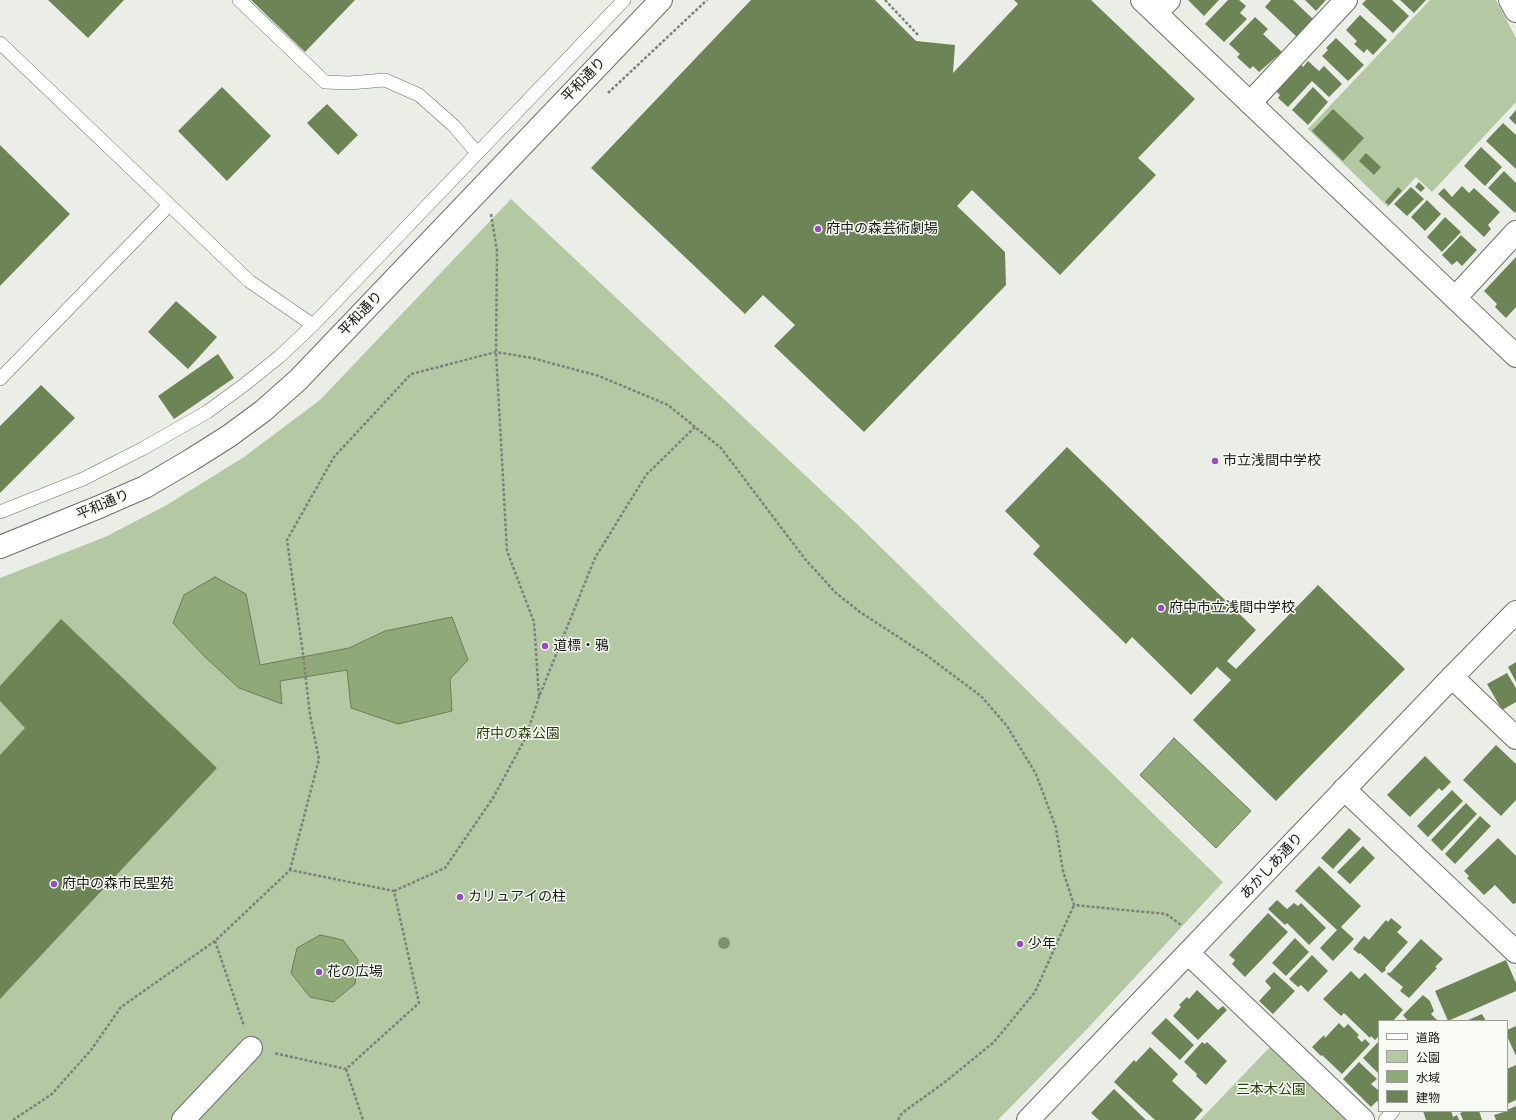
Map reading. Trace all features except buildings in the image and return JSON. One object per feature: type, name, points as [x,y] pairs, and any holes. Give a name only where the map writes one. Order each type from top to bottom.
[{"type":"street","name":"平和通り","points":[[0,547],[99,507],[145,486],[191,460],[229,436],[252,419],[298,380],[661,0]]},
{"type":"street","points":[[1250,103],[1346,0]]},
{"type":"street","points":[[1510,0],[1516,11]]},
{"type":"street","points":[[1156,4],[1250,103],[1516,356]]},
{"type":"street","points":[[1455,298],[1516,232]]},
{"type":"street","name":"あかしあ通り","points":[[1028,1120],[1344,789],[1516,612]]},
{"type":"street","points":[[1452,677],[1516,738]]},
{"type":"street","points":[[1344,789],[1516,952]]},
{"type":"street","points":[[1195,946],[1363,1120]]},
{"type":"street","points":[[182,1120],[251,1048]]},
{"type":"lane","points":[[239,0],[325,82],[349,83],[385,80],[419,95],[454,126],[477,153]]},
{"type":"lane","points":[[0,512],[83,479],[144,448],[207,412],[280,357],[313,325],[624,0]]},
{"type":"lane","points":[[0,43],[249,281],[313,325]]},
{"type":"lane","points":[[0,379],[169,205]]},
{"type":"lane","points":[[1385,1120],[1392,1112]]},
{"type":"path","points":[[885,0],[920,36]]},
{"type":"path","points":[[486,183],[497,251],[496,352],[507,551],[534,622],[539,697]]},
{"type":"path","points":[[13,1120],[52,1094],[91,1050],[120,1007],[216,941],[290,870],[319,759],[310,715],[303,654],[286,540],[334,457],[411,374],[496,352],[532,358],[599,376],[668,405],[721,448],[805,559],[836,593],[860,612],[926,655],[982,696],[1007,726],[1036,774],[1056,828],[1063,871],[1074,905],[1035,992],[994,1042],[945,1082],[902,1113],[898,1120]]},
{"type":"path","points":[[290,870],[394,891],[445,868],[493,798],[526,737],[539,697],[595,558],[646,475],[695,427]]},
{"type":"path","points":[[346,1069],[419,1003],[394,891]]},
{"type":"path","points":[[1074,905],[1166,914],[1195,946]]},
{"type":"path","points":[[216,941],[251,1048],[346,1069]]},
{"type":"path","points":[[346,1069],[362,1120]]},
{"type":"green space","points":[[1430,0],[1496,0],[1516,38],[1516,102],[1432,192],[1416,177],[1388,207],[1308,129]]},
{"type":"green space","name":"府中の森公園","points":[[511,199],[856,523],[1223,882],[1088,1028],[998,1120],[0,1120],[0,578],[105,537],[165,506],[244,457],[320,400]]},
{"type":"green space","name":"三本木公園","points":[[1270,1047],[1347,1120],[1200,1120]]},
{"type":"water","points":[[215,577],[246,594],[260,665],[349,648],[385,631],[452,617],[468,660],[450,679],[452,711],[398,724],[351,708],[347,670],[280,681],[282,704],[239,688],[205,657],[173,623],[184,595]]},
{"type":"water","points":[[1174,738],[1251,811],[1216,848],[1140,775]]},
{"type":"water","points":[[320,935],[343,940],[358,960],[355,984],[333,1002],[310,997],[291,973],[297,948]]},
{"type":"place","name":"府中の森芸術劇場","points":[[818,229]]},
{"type":"place","name":"市立浅間中学校","points":[[1215,461]]},
{"type":"place","name":"府中市立浅間中学校","points":[[1161,608]]},
{"type":"place","name":"道標・鴉","points":[[545,646]]},
{"type":"place","name":"府中の森市民聖苑","points":[[54,884]]},
{"type":"place","name":"カリュアイの柱","points":[[460,897]]},
{"type":"place","name":"少年","points":[[1020,944]]},
{"type":"place","name":"花の広場","points":[[319,972]]}]
